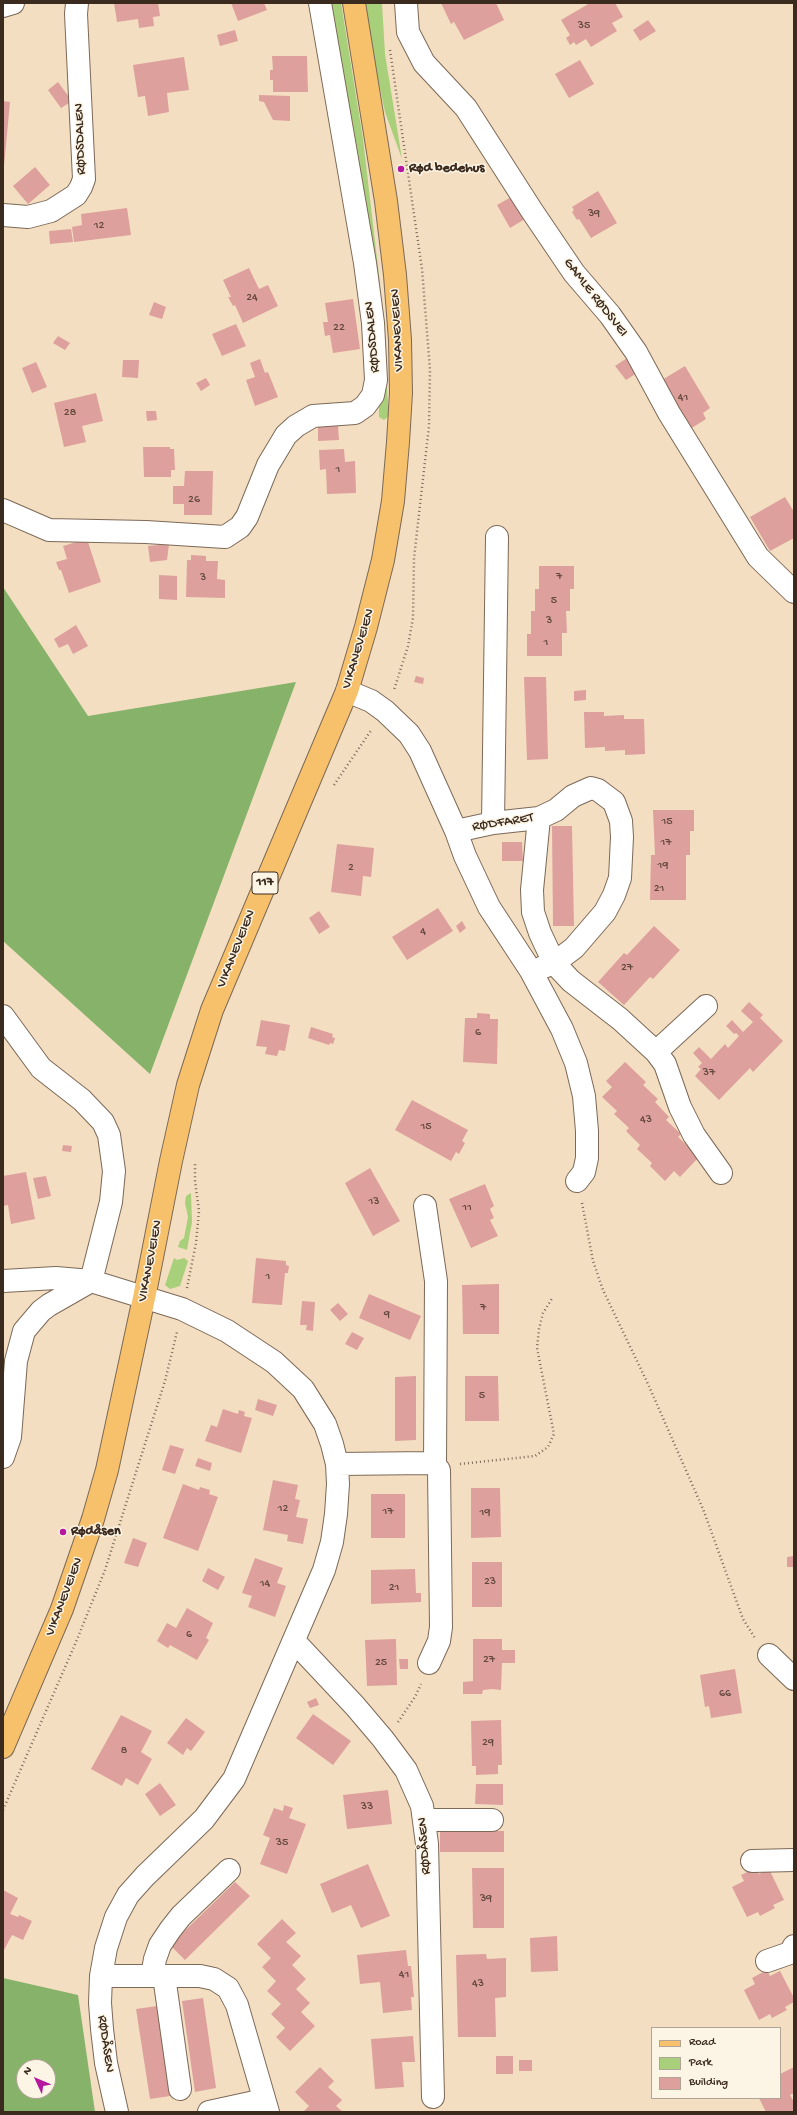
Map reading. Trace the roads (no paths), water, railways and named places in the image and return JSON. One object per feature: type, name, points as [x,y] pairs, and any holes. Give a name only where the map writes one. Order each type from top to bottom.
[{"type":"main road","name":"VIKANEVEIEN","points":[[3,1747],[62,1609],[93,1519],[117,1429],[171,1161],[188,1085],[212,1010],[347,690],[366,627],[383,560],[393,501],[402,393],[395,275],[382,178],[354,3]]},
{"type":"street","points":[[3,6],[13,3]]},
{"type":"street","name":"RØDSDALEN","points":[[3,215],[28,217],[51,211],[76,195],[84,179],[76,14],[77,3]]},
{"type":"street","name":"RØDSDALEN","points":[[3,510],[49,530],[146,532],[225,537],[240,527],[247,517],[268,465],[286,435],[296,426],[313,416],[355,413],[365,406],[373,395],[376,380],[371,308],[320,3]]},
{"type":"street","name":"GAMLE RØDSVEI","points":[[406,3],[408,32],[424,63],[466,108],[570,267],[636,352],[669,413],[758,557],[794,592]]},
{"type":"street","points":[[493,823],[497,537]]},
{"type":"street","name":"RØDFARET","points":[[347,690],[371,701],[385,711],[409,734],[420,751],[456,830],[465,856],[489,907],[531,971],[562,1029],[576,1063],[584,1096],[587,1131],[587,1158],[584,1172],[577,1181]]},
{"type":"street","name":"RØDFARET","points":[[456,830],[493,823],[539,818],[556,810],[573,796],[591,788],[598,790],[614,802],[621,821],[620,878],[614,895],[605,912],[593,928],[574,948],[554,963],[531,971]]},
{"type":"street","points":[[539,818],[532,890],[533,912],[540,933],[554,963],[571,981],[620,1019],[656,1052],[665,1064],[680,1107],[694,1135],[721,1173]]},
{"type":"street","points":[[656,1052],[706,1006]]},
{"type":"street","points":[[3,1016],[41,1068],[94,1111],[103,1122],[109,1135],[114,1171],[111,1202],[91,1281],[49,1305],[41,1311],[24,1331],[16,1361],[10,1437],[3,1457]]},
{"type":"street","points":[[425,1206],[436,1281],[437,1467],[441,1627],[439,1640],[429,1663]]},
{"type":"street","name":"RØDÅSEN","points":[[3,1280],[56,1278],[91,1281],[182,1309],[227,1331],[254,1347],[290,1375],[312,1401],[325,1424],[337,1464],[338,1484],[336,1514],[332,1542],[324,1570],[234,1779],[220,1800],[204,1819],[145,1876],[128,1895],[116,1917],[106,1948],[101,1976],[102,2030],[117,2112]]},
{"type":"street","points":[[337,1464],[430,1462],[437,1467]]},
{"type":"street","name":"RØDÅSEN","points":[[294,1641],[350,1700],[383,1739],[406,1770],[414,1784],[425,1820],[427,1844],[433,2097]]},
{"type":"street","points":[[769,1656],[794,1679]]},
{"type":"street","points":[[425,1820],[492,1820]]},
{"type":"street","points":[[752,1861],[794,1860]]},
{"type":"street","points":[[180,2089],[155,1959],[160,1945],[181,1916],[229,1870]]},
{"type":"street","points":[[766,1961],[790,1953],[794,1946]]},
{"type":"street","points":[[101,1976],[200,1976],[214,1979],[228,1988],[237,2005],[266,2106],[209,2112]]},
{"type":"place","name":"Rød bedehus","points":[[401,169]]},
{"type":"place","name":"Rødåsen","points":[[63,1532]]}]
